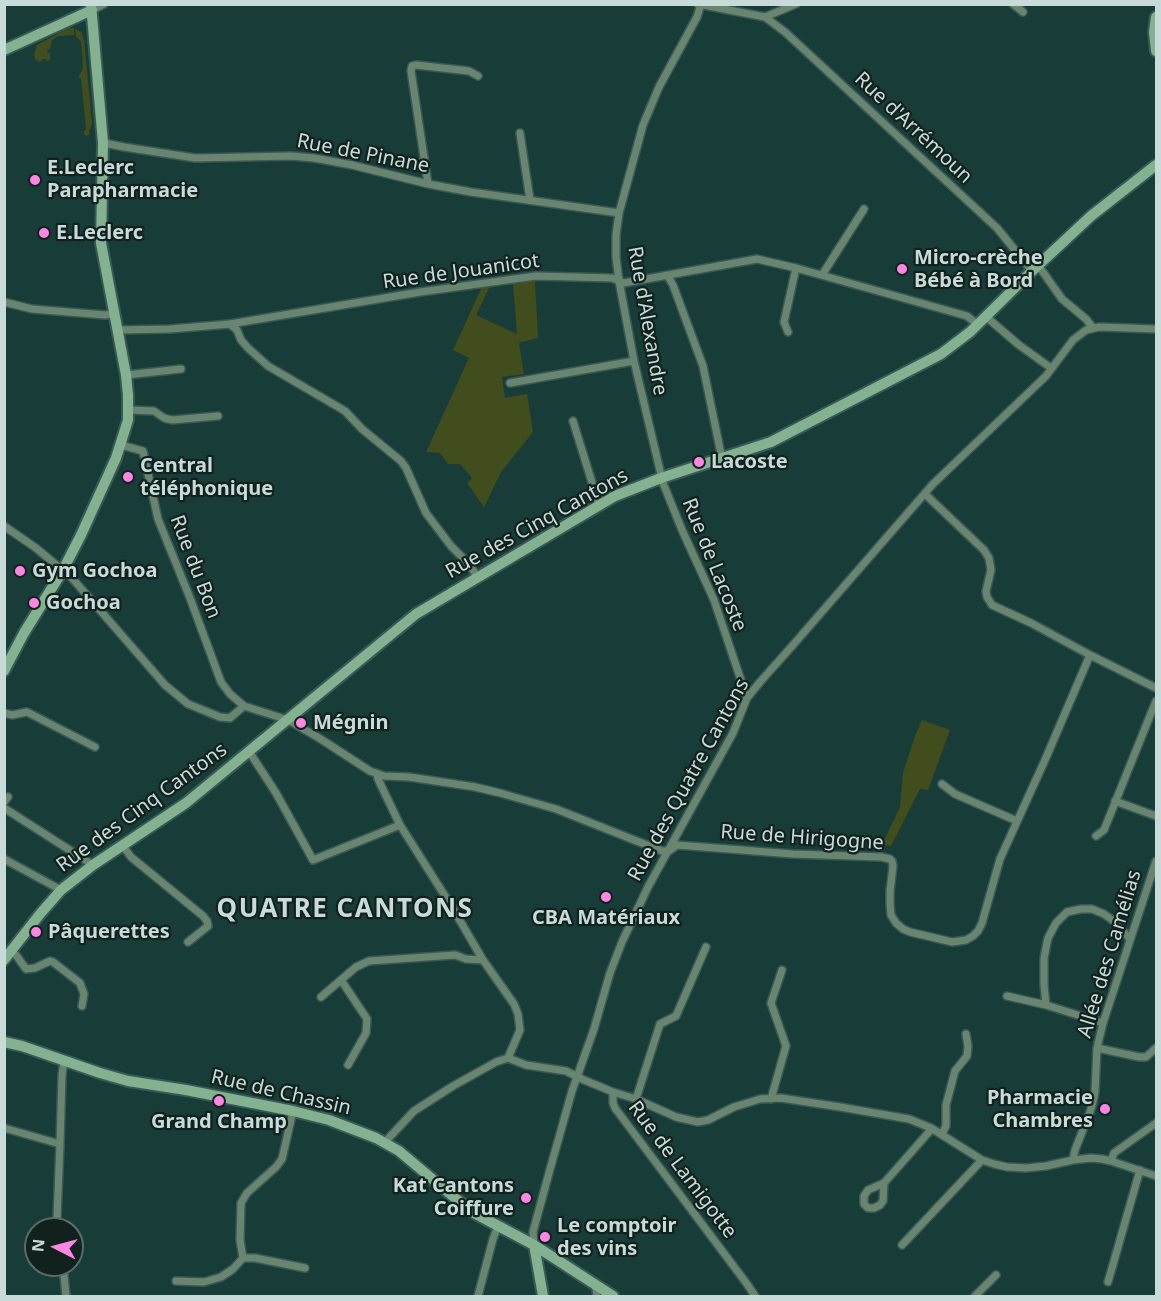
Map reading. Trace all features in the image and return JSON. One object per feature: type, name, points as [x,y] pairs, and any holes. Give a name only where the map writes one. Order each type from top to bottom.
[{"type":"street","points":[[4,50],[92,7],[104,4]]},
{"type":"street","points":[[700,5],[765,17],[796,4]]},
{"type":"street","points":[[1013,4],[1023,12]]},
{"type":"street","name":"Rue d'Alexandre","points":[[661,478],[634,361],[619,281],[616,235],[618,213],[643,124],[659,87],[697,17],[700,5]]},
{"type":"street","points":[[4,671],[24,633],[63,570],[90,518],[121,445],[129,410],[126,375],[100,243],[103,168],[92,7]]},
{"type":"street","name":"Rue d'Arrémoun","points":[[765,17],[785,32],[997,228],[1062,299],[1093,328]]},
{"type":"street","points":[[1156,17],[1154,32],[1156,51]]},
{"type":"street","points":[[428,184],[412,66],[469,70],[478,76]]},
{"type":"street","points":[[520,133],[530,200]]},
{"type":"street","name":"Rue de Pinane","points":[[102,140],[109,144],[154,153],[195,158],[291,156],[314,158],[471,192],[618,213]]},
{"type":"street","name":"Rue des Cinq Cantons","points":[[8,956],[61,890],[93,865],[186,802],[416,614],[615,496],[661,478],[771,442],[941,354],[970,332],[1092,216],[1156,165]]},
{"type":"street","points":[[822,275],[864,210]]},
{"type":"street","name":"Rue de Jouanicot","points":[[117,330],[197,328],[230,324],[420,292],[536,276],[612,278],[624,283],[757,259],[966,315],[977,324]]},
{"type":"street","points":[[788,332],[784,322],[796,268]]},
{"type":"street","points":[[667,275],[673,285],[703,366],[722,459]]},
{"type":"street","points":[[4,302],[32,309],[114,315]]},
{"type":"street","points":[[986,315],[1019,345],[1051,368]]},
{"type":"street","points":[[230,324],[237,330],[241,340],[248,348],[268,366],[345,411],[362,429],[401,462],[406,468],[426,513],[478,578]]},
{"type":"street","points":[[1093,328],[1156,328]]},
{"type":"street","name":"Rue des Quatre Cantons","points":[[534,1245],[533,1232],[577,1077],[610,973],[648,887],[733,733],[747,698],[925,494],[1046,376],[1073,340],[1086,330],[1093,328]]},
{"type":"street","points":[[510,383],[634,361]]},
{"type":"street","points":[[126,375],[181,369]]},
{"type":"street","points":[[129,410],[154,411],[172,420],[218,416]]},
{"type":"street","points":[[573,421],[599,505]]},
{"type":"street","name":"Rue du Bon","points":[[121,445],[142,451],[158,519],[221,682],[230,694],[244,705]]},
{"type":"street","name":"Rue de Lacoste","points":[[661,478],[714,600],[747,698]]},
{"type":"street","points":[[925,494],[984,550],[989,558],[991,570],[986,591],[992,605],[1156,688]]},
{"type":"street","points":[[4,526],[36,548],[72,578],[165,685],[188,704],[220,717],[230,718],[244,705]]},
{"type":"street","name":"Rue de Hirigogne","points":[[244,705],[288,720],[377,774],[420,778],[500,793],[556,809],[662,851],[669,851],[677,845],[890,859],[893,866],[890,891],[891,915],[896,923],[910,932],[952,942],[973,936],[982,923],[1000,858],[1090,655]]},
{"type":"street","points":[[1096,836],[1104,830],[1156,701]]},
{"type":"street","points":[[4,713],[12,715],[27,712],[95,747]]},
{"type":"street","points":[[248,752],[276,793],[313,860],[400,825]]},
{"type":"street","points":[[377,774],[400,825],[483,960],[514,1004],[520,1030],[508,1058],[484,1068],[433,1098],[406,1119],[385,1142]]},
{"type":"street","points":[[942,784],[955,794],[1017,820]]},
{"type":"street","points":[[1115,801],[1156,816]]},
{"type":"street","points":[[4,808],[93,865]]},
{"type":"street","points":[[123,846],[131,857],[207,921],[208,926],[188,942]]},
{"type":"street","points":[[4,859],[61,890]]},
{"type":"street","name":"Allée des Camélias","points":[[1072,1160],[1093,1102],[1097,1048],[1103,1023],[1156,861]]},
{"type":"street","points":[[1046,1005],[1044,958],[1048,938],[1056,923],[1067,912],[1092,909],[1104,914],[1115,922],[1130,939]]},
{"type":"street","points":[[636,1099],[660,1024],[676,1016],[706,947]]},
{"type":"street","points":[[8,956],[15,955],[26,969],[53,962],[80,983],[84,994],[82,1006]]},
{"type":"street","points":[[321,997],[356,967],[369,962],[455,955],[466,959],[483,960]]},
{"type":"street","points":[[771,1098],[786,1046],[771,1003],[782,970]]},
{"type":"street","points":[[341,980],[367,1019],[366,1033],[348,1065]]},
{"type":"street","points":[[1007,996],[1046,1005],[1103,1023]]},
{"type":"street","points":[[942,1134],[946,1126],[946,1105],[955,1071],[967,1056],[966,1034]]},
{"type":"street","name":"Rue de Chassin","points":[[4,1042],[128,1081],[186,1090],[329,1120],[385,1142],[484,1219],[534,1245],[613,1296]]},
{"type":"street","points":[[1097,1048],[1139,1057],[1146,1057],[1156,1048]]},
{"type":"street","name":"Rue de Lamigotte","points":[[508,1058],[526,1065],[566,1071],[613,1092],[615,1108],[755,1296]]},
{"type":"street","points":[[57,1217],[64,1061]]},
{"type":"street","points":[[613,1092],[636,1099],[676,1117],[698,1122],[708,1120],[747,1102],[771,1098],[791,1099],[909,1119],[931,1128],[982,1160],[994,1164],[1019,1168],[1091,1158],[1111,1161],[1156,1176]]},
{"type":"street","points":[[243,1258],[240,1240],[241,1203],[246,1193],[282,1159],[293,1111]]},
{"type":"street","points":[[1111,1161],[1113,1153],[1156,1123]]},
{"type":"street","points":[[4,1128],[60,1144]]},
{"type":"street","points":[[885,1183],[931,1128]]},
{"type":"street","points":[[902,1245],[982,1160]]},
{"type":"street","points":[[1108,1282],[1140,1170]]},
{"type":"street","points":[[478,1296],[498,1226]]},
{"type":"street","points":[[534,1245],[543,1296]]},
{"type":"street","points":[[176,1281],[204,1282],[220,1277],[233,1269],[243,1258],[255,1258],[305,1268]]},
{"type":"street","points":[[975,1296],[996,1275]]},
{"type":"street","points":[[64,1277],[66,1296]]},
{"type":"street","points":[[595,1284],[597,1296]]},
{"type":"green space","points":[[68,28],[74,28],[74,35],[58,36],[52,40],[50,49],[47,50],[50,53],[50,60],[42,59],[39,62],[34,58],[37,45]]},
{"type":"green space","points":[[75,29],[81,32],[84,40],[92,123],[90,134],[86,136],[84,134],[86,130],[81,78],[78,78],[83,68],[82,51]]},
{"type":"green space","points":[[535,281],[538,338],[519,343],[524,374],[502,377],[505,398],[527,394],[533,432],[501,472],[484,507],[467,483],[472,478],[460,464],[448,464],[440,453],[426,452],[469,358],[453,350],[482,287],[490,286],[476,315],[517,334],[513,284]]},
{"type":"green space","points":[[922,720],[950,730],[928,790],[920,789],[891,846],[882,845],[900,807],[903,773]]},
{"type":"place","name":"E.Leclerc Parapharmacie","points":[[35,180]]},
{"type":"place","name":"E.Leclerc","points":[[44,233]]},
{"type":"place","name":"Micro-crèche Bébé à Bord","points":[[902,269]]},
{"type":"place","name":"Lacoste","points":[[699,462]]},
{"type":"place","name":"Central téléphonique","points":[[128,477]]},
{"type":"place","name":"Gym Gochoa","points":[[20,571]]},
{"type":"place","name":"Gochoa","points":[[34,603]]},
{"type":"place","name":"Mégnin","points":[[301,723]]},
{"type":"place","name":"CBA Matériaux","points":[[606,897]]},
{"type":"place","name":"Pâquerettes","points":[[36,932]]},
{"type":"place","name":"Grand Champ","points":[[219,1101]]},
{"type":"place","name":"Pharmacie Chambres","points":[[1105,1109]]},
{"type":"place","name":"Kat Cantons Coiffure","points":[[526,1198]]},
{"type":"place","name":"Le comptoir des vins","points":[[545,1237]]},
{"type":"district","name":"QUATRE CANTONS","points":[[345,910]]}]
